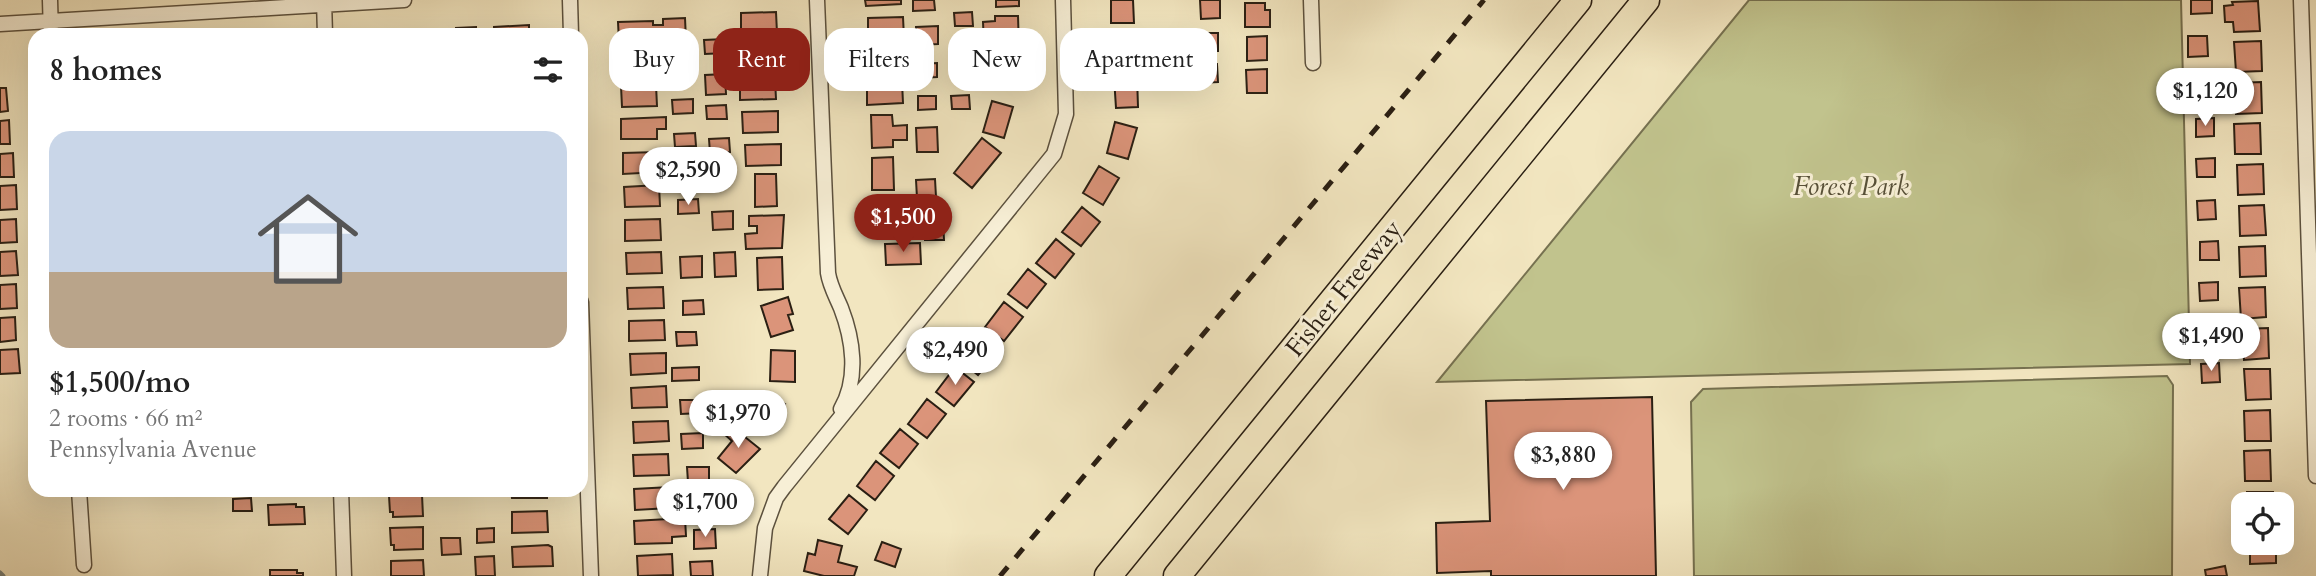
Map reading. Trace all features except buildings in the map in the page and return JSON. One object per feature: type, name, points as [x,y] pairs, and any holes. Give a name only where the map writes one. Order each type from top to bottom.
[{"type":"highway","name":"Fisher Freeway","points":[[1108,576],[1578,0]]},
{"type":"highway","name":"Fisher Freeway","points":[[1177,576],[1646,0]]},
{"type":"street","points":[[50,0],[51,28]]},
{"type":"street","points":[[0,24],[51,28],[324,2],[404,0]]},
{"type":"street","points":[[570,0],[572,28]]},
{"type":"street","points":[[817,0],[828,273],[844,320],[852,356],[850,385],[844,403],[829,430]]},
{"type":"street","points":[[760,576],[765,528],[776,498],[1047,166],[1061,138],[1066,100],[1063,0]]},
{"type":"street","points":[[1311,0],[1312,63]]},
{"type":"street","points":[[2301,0],[2316,476]]},
{"type":"street","points":[[324,2],[325,28]]},
{"type":"street","points":[[588,494],[591,576]]},
{"type":"street","points":[[79,497],[84,565]]},
{"type":"street","points":[[341,497],[344,576]]},
{"type":"green space","name":"Forest Park","points":[[1749,0],[2181,0],[2190,364],[1437,382]]},
{"type":"green space","points":[[2167,376],[2173,385],[2172,576],[1694,576],[1691,402],[1703,389]]},
{"type":"waterway","points":[[0,573],[3,576]]},
{"type":"railway","points":[[1000,576],[1484,0]]}]
